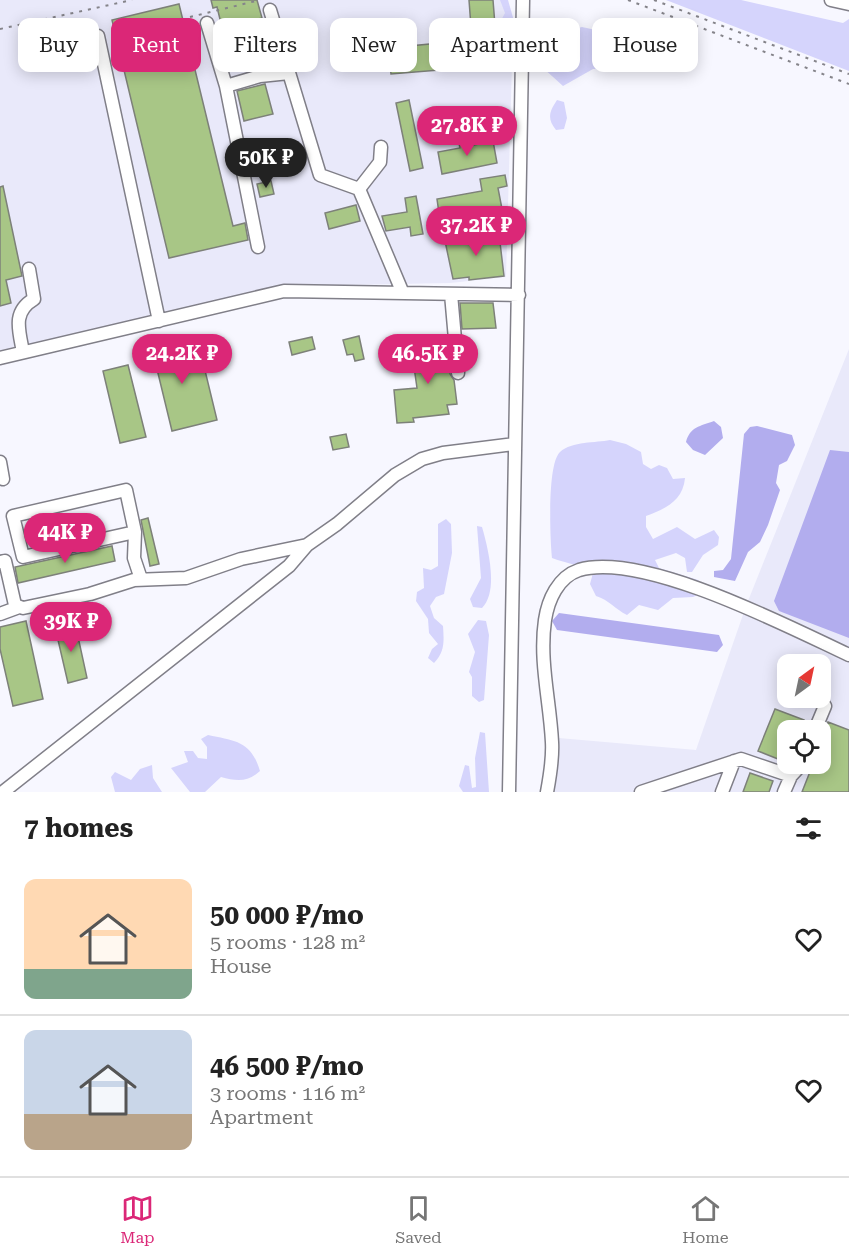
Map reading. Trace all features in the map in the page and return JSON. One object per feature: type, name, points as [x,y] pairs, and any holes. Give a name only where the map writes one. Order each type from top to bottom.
[{"type":"street","points":[[509,792],[523,0]]},
{"type":"street","points":[[831,0],[849,4]]},
{"type":"street","points":[[270,10],[320,176],[359,189],[402,291]]},
{"type":"street","points":[[207,23],[226,86],[258,247]]},
{"type":"street","points":[[99,41],[159,321]]},
{"type":"street","points":[[226,86],[260,76],[289,73]]},
{"type":"street","points":[[359,189],[380,162],[381,147]]},
{"type":"street","points":[[23,352],[17,320],[24,305],[34,299],[29,269]]},
{"type":"street","points":[[0,358],[284,291],[402,291],[519,295]]},
{"type":"street","points":[[452,294],[458,373]]},
{"type":"street","points":[[3,792],[289,566],[307,545],[337,524],[395,475],[422,459],[443,453],[514,444]]},
{"type":"street","points":[[0,462],[3,479]]},
{"type":"street","points":[[135,532],[23,558],[13,516],[126,490],[135,532],[134,558],[141,579]]},
{"type":"street","points":[[0,614],[17,606],[90,594],[141,579],[166,581],[186,578],[241,559],[307,545]]},
{"type":"street","points":[[0,562],[5,561],[17,606]]},
{"type":"street","points":[[547,792],[552,744],[544,686],[545,621],[555,589],[565,578],[579,570],[605,568],[646,573],[683,584],[746,606],[849,655]]},
{"type":"street","points":[[641,792],[734,761],[747,759],[790,776],[784,792]]},
{"type":"street","points":[[722,792],[734,761]]},
{"type":"shaded area","points":[[0,0],[506,0],[508,18],[429,18],[429,72],[512,72],[506,277],[450,283],[294,286],[0,353]]},
{"type":"shaded area","points":[[500,0],[508,0],[513,18],[502,18],[505,13]]},
{"type":"shaded area","points":[[666,0],[741,0],[843,23],[849,19],[849,71]]},
{"type":"shaded area","points":[[580,28],[592,29],[592,70],[563,86],[548,72],[580,72]]},
{"type":"shaded area","points":[[557,100],[564,102],[567,118],[564,129],[556,130],[550,115]]},
{"type":"shaded area","points":[[849,349],[849,792],[550,792],[559,738],[696,750],[746,606]]},
{"type":"shaded area","points":[[714,421],[721,427],[723,438],[705,455],[693,450],[686,442],[690,433]]},
{"type":"shaded area","points":[[757,426],[792,435],[795,445],[787,461],[779,465],[776,483],[780,490],[760,542],[748,552],[735,581],[714,577],[714,571],[723,570],[731,559],[744,434],[750,427]]},
{"type":"shaded area","points":[[610,440],[626,444],[641,452],[643,464],[651,469],[659,465],[667,468],[673,479],[685,478],[681,493],[672,503],[646,516],[646,527],[653,539],[677,527],[695,539],[714,530],[719,537],[718,545],[703,555],[692,572],[687,572],[685,558],[676,553],[655,560],[659,568],[698,580],[709,590],[693,597],[673,598],[658,610],[639,605],[627,615],[596,596],[590,584],[593,573],[552,558],[550,502],[556,459],[565,448]]},
{"type":"shaded area","points":[[830,450],[849,452],[849,638],[779,611],[774,601]]},
{"type":"shaded area","points":[[446,519],[451,524],[452,553],[444,594],[436,597],[430,606],[434,618],[443,626],[442,650],[434,663],[428,658],[432,649],[438,644],[429,633],[428,619],[416,601],[417,592],[424,588],[423,568],[431,570],[438,566],[438,524]]},
{"type":"shaded area","points":[[477,526],[482,527],[491,569],[490,591],[482,608],[473,607],[470,599],[481,578]]},
{"type":"shaded area","points":[[559,613],[719,635],[723,645],[717,652],[557,630],[552,621]]},
{"type":"shaded area","points":[[478,620],[486,621],[489,635],[484,700],[479,702],[472,696],[472,677],[469,672],[475,652],[468,634]]},
{"type":"shaded area","points":[[480,732],[485,733],[489,792],[463,792],[459,786],[465,765],[469,766],[472,788],[476,787],[475,758]]},
{"type":"shaded area","points":[[208,735],[234,741],[247,748],[260,771],[251,778],[241,780],[221,777],[205,792],[190,792],[171,768],[188,762],[184,751],[193,751],[198,758],[207,759],[207,747],[201,739]]},
{"type":"shaded area","points":[[152,765],[153,778],[162,792],[115,792],[111,777],[115,772],[131,780],[140,769]]},
{"type":"building","points":[[211,0],[257,0],[262,18],[220,18],[217,7],[213,8]]},
{"type":"building","points":[[469,0],[493,0],[494,18],[470,18]]},
{"type":"building","points":[[179,4],[182,18],[120,18]]},
{"type":"building","points":[[429,44],[429,71],[417,72],[417,45]]},
{"type":"building","points":[[124,72],[196,72],[233,226],[245,223],[248,240],[169,258]]},
{"type":"building","points":[[391,72],[415,72],[391,74]]},
{"type":"building","points":[[265,84],[273,114],[244,121],[237,91]]},
{"type":"building","points":[[409,100],[423,168],[410,171],[396,103]]},
{"type":"building","points":[[467,137],[469,146],[493,141],[497,163],[442,174],[438,152],[460,148],[458,139]]},
{"type":"building","points":[[505,175],[507,186],[498,188],[502,209],[440,220],[437,199],[482,191],[480,179]]},
{"type":"building","points":[[271,181],[274,194],[260,197],[257,184]]},
{"type":"building","points":[[3,186],[22,276],[6,280],[11,303],[0,306],[0,187]]},
{"type":"building","points":[[416,196],[423,234],[411,236],[410,227],[386,231],[382,216],[407,212],[405,198]]},
{"type":"building","points":[[356,205],[360,221],[329,229],[325,213]]},
{"type":"building","points":[[499,234],[504,276],[469,280],[469,277],[453,279],[445,241]]},
{"type":"building","points":[[460,303],[493,303],[496,328],[462,329]]},
{"type":"building","points":[[359,336],[364,359],[355,361],[353,354],[347,355],[343,340]]},
{"type":"building","points":[[446,336],[450,374],[454,380],[457,404],[447,405],[449,414],[413,418],[414,422],[397,423],[394,390],[417,388],[413,360],[423,359],[421,339]]},
{"type":"building","points":[[173,337],[179,360],[201,354],[217,420],[172,431],[156,365],[149,367],[143,344]]},
{"type":"building","points":[[312,337],[315,349],[292,355],[289,342]]},
{"type":"building","points":[[128,365],[146,437],[120,443],[103,371]]},
{"type":"building","points":[[346,434],[349,447],[333,450],[330,437]]},
{"type":"building","points":[[148,518],[159,564],[150,566],[141,520]]},
{"type":"building","points":[[112,546],[115,561],[18,583],[15,567]]},
{"type":"building","points":[[26,621],[43,699],[13,706],[0,649],[0,627]]},
{"type":"building","points":[[75,623],[87,678],[68,683],[55,627]]},
{"type":"building","points":[[775,709],[804,720],[777,720],[777,759],[758,751]]},
{"type":"building","points":[[831,723],[849,730],[849,792],[802,792],[809,774],[831,774]]},
{"type":"building","points":[[750,773],[773,781],[769,792],[743,792]]},
{"type":"railway","points":[[0,29],[132,0]]},
{"type":"railway","points":[[190,17],[260,0]]},
{"type":"railway","points":[[628,0],[849,84]]},
{"type":"railway","points":[[654,0],[849,74]]}]
